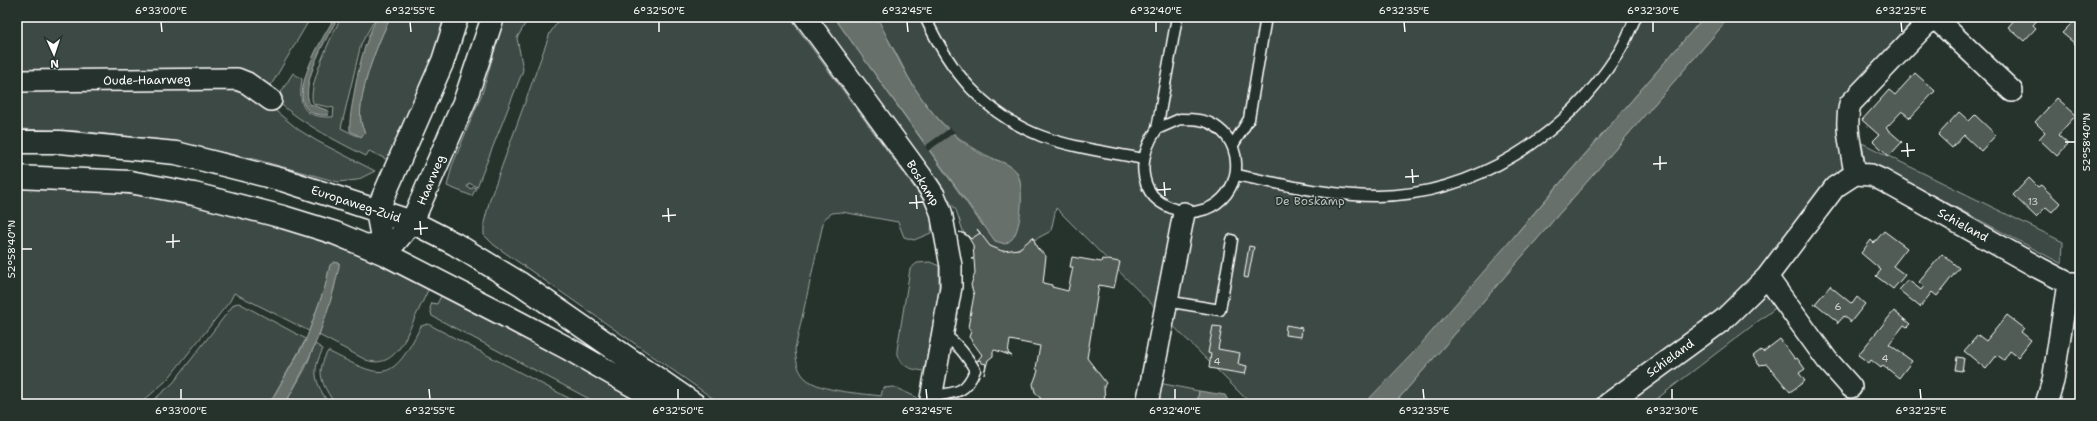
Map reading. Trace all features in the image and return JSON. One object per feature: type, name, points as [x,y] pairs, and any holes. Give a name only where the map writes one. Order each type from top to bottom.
[{"type":"main road","points":[[385,254],[377,211],[443,61],[457,17]]},
{"type":"main road","name":"Haarweg","points":[[385,254],[412,222],[465,100],[493,17]]},
{"type":"main road","name":"Europaweg-Zuid","points":[[17,142],[60,142],[176,153],[283,180],[412,222],[456,244],[521,284],[694,404]]},
{"type":"main road","points":[[17,177],[130,182],[194,194],[283,217],[335,234],[385,254],[567,348],[666,404]]},
{"type":"street","name":"Boskamp","points":[[805,17],[934,195],[941,212],[951,266],[951,287],[931,400]]},
{"type":"street","points":[[1856,174],[1848,128],[1847,114],[1850,104],[1934,17],[2012,91]]},
{"type":"street","name":"Oude-Haarweg","points":[[17,82],[237,79],[247,83],[271,100]]},
{"type":"street","name":"Schieland","points":[[1608,404],[1723,320],[1767,277],[1835,188],[1856,174],[1871,175],[1882,180],[2039,268],[2074,283],[2053,381],[2046,404]]},
{"type":"street","points":[[1147,404],[1184,213]]},
{"type":"street","points":[[1767,277],[1827,360],[1851,387]]},
{"type":"lane","points":[[924,17],[937,42],[964,82],[987,104],[1011,121],[1041,136],[1072,145],[1143,159]]},
{"type":"lane","points":[[1157,129],[1180,119],[1196,119],[1218,127],[1233,146],[1236,175],[1226,195],[1214,206],[1195,212],[1184,213],[1162,204],[1150,192],[1145,181],[1143,159],[1157,129],[1178,17]]},
{"type":"lane","points":[[1233,146],[1250,119],[1266,17]]},
{"type":"lane","points":[[1236,175],[1325,192],[1377,196],[1405,194],[1436,188],[1477,175],[1510,159],[1542,137],[1561,121],[1607,70],[1618,54],[1636,17]]},
{"type":"lane","points":[[1166,301],[1220,310],[1232,240]]},
{"type":"lane","points":[[931,400],[966,388],[970,383],[975,370],[964,351],[955,342],[943,334]]},
{"type":"green space","points":[[17,17],[311,17],[270,87],[240,69],[17,71]]},
{"type":"green space","points":[[342,17],[376,17],[361,44],[341,128],[357,136],[365,132],[361,122],[363,92],[373,57],[391,17],[447,17],[438,48],[388,160],[369,151],[366,156],[320,132],[278,102],[278,97],[293,73],[302,79],[301,97],[302,104],[305,109],[309,113],[315,115],[333,117],[334,108],[314,104],[312,98],[313,87],[321,61]]},
{"type":"green space","points":[[504,17],[529,17],[517,38],[523,69],[477,187],[469,183],[467,187],[472,189],[473,187],[476,188],[472,196],[447,186],[452,166],[483,91]]},
{"type":"green space","points":[[561,17],[789,17],[922,198],[932,218],[931,233],[914,240],[904,237],[898,222],[842,212],[832,213],[824,219],[795,349],[796,360],[802,375],[812,383],[841,391],[881,396],[883,388],[894,387],[916,397],[918,404],[721,404],[494,245],[484,235],[484,223],[490,199],[550,33]]},
{"type":"green space","name":"De Boskamp","points":[[813,17],[834,17],[983,226],[1004,163],[990,157],[966,143],[954,134],[934,114],[916,90],[887,38],[866,17],[1704,17],[1520,229],[1389,404],[1251,404],[1056,208],[1051,231],[1008,254],[988,254],[964,234],[956,210]]},
{"type":"green space","points":[[1730,17],[1916,17],[1840,102],[1839,118],[1843,167],[1803,213],[1739,295],[1589,404],[1394,404]]},
{"type":"green space","points":[[229,85],[272,108],[299,130],[317,141],[375,171],[357,180],[338,182],[254,159],[162,140],[78,131],[17,129],[17,87]]},
{"type":"green space","points":[[1862,143],[2063,242],[2062,264],[1882,168],[1865,162]]},
{"type":"green space","points":[[17,186],[126,194],[197,205],[231,213],[332,245],[430,286],[403,343],[392,356],[383,361],[372,362],[366,360],[319,335],[334,289],[339,263],[330,266],[325,287],[309,331],[234,293],[230,301],[167,380],[140,404],[17,404]]},
{"type":"green space","points":[[930,262],[939,266],[939,293],[924,371],[906,366],[900,360],[897,350],[910,269],[917,263]]},
{"type":"green space","points":[[443,292],[655,404],[599,404],[432,316],[430,308],[432,303],[437,304]]},
{"type":"green space","points":[[1767,293],[1778,306],[1650,404],[1625,404],[1725,332]]},
{"type":"green space","points":[[239,303],[306,339],[269,404],[149,404],[173,383],[234,304]]},
{"type":"green space","points":[[428,324],[580,404],[335,404],[324,384],[321,372],[324,359],[328,351],[362,367],[374,371],[384,371],[393,367],[402,359],[421,326]]},
{"type":"green space","points":[[315,344],[323,349],[317,364],[316,377],[320,389],[329,404],[285,404],[305,369]]},
{"type":"green space","points":[[1159,383],[1199,391],[1197,404],[1156,404]]},
{"type":"shaded area","points":[[335,17],[339,17],[328,35],[316,60],[308,85],[310,104],[329,111],[328,115],[312,112],[304,104],[302,91],[306,75],[313,58]]},
{"type":"shaded area","points":[[377,17],[391,17],[373,57],[363,92],[361,122],[365,132],[361,137],[350,131],[351,113],[362,55]]},
{"type":"shaded area","points":[[834,17],[877,17],[902,67],[922,99],[933,113],[960,140],[983,155],[1005,163],[1016,171],[1021,185],[1021,205],[1018,225],[1012,239],[1005,244],[995,241]]},
{"type":"shaded area","points":[[1704,17],[1730,17],[1394,404],[1364,404],[1414,352]]},
{"type":"shaded area","points":[[334,262],[339,263],[335,286],[318,338],[311,354],[285,404],[269,404],[305,342],[325,287],[330,265]]},
{"type":"shaded area","points":[[1199,391],[1225,395],[1230,404],[1197,404]]},
{"type":"pier","points":[[950,128],[955,132],[928,151],[925,146]]},
{"type":"building","points":[[2017,17],[2040,17],[2033,25],[2036,28],[2024,41],[2008,27]]},
{"type":"building","points":[[2065,17],[2080,17],[2080,48],[2062,33],[2072,23]]},
{"type":"building","points":[[1915,73],[1935,91],[1910,118],[1902,111],[1886,128],[1902,142],[1889,156],[1873,141],[1879,135],[1862,120],[1889,90],[1895,95]]},
{"type":"building","points":[[2057,98],[2076,115],[2058,135],[2068,144],[2057,156],[2039,139],[2045,132],[2035,122]]},
{"type":"building","points":[[1959,112],[1969,121],[1975,115],[1996,135],[1981,151],[1964,135],[1952,148],[1938,135]]},
{"type":"building","points":[[2029,178],[2038,187],[2041,185],[2060,203],[2052,212],[2046,207],[2036,217],[2013,195]]},
{"type":"building","points":[[977,229],[990,246],[1002,251],[1019,249],[1033,237],[1037,248],[1046,256],[1043,283],[1068,291],[1073,267],[1070,267],[1072,257],[1101,262],[1102,259],[1120,262],[1114,288],[1099,285],[1087,358],[1106,383],[1104,386],[1105,404],[1038,404],[1041,399],[1035,392],[1033,384],[1038,371],[1036,368],[1040,346],[1010,340],[1008,353],[1012,356],[995,350],[993,351],[993,356],[988,360],[984,374],[986,364],[982,363],[980,360],[977,361],[982,355],[969,337],[971,331],[968,327],[974,295],[971,285],[975,273],[974,259],[971,259],[974,258],[973,245],[967,235],[971,239],[980,233]]},
{"type":"building","points":[[1884,231],[1907,248],[1893,266],[1905,275],[1893,289],[1876,276],[1881,270],[1861,253],[1871,240],[1874,243]]},
{"type":"building","points":[[1249,246],[1254,247],[1248,278],[1244,277]]},
{"type":"building","points":[[1942,254],[1959,268],[1937,296],[1932,292],[1920,307],[1899,290],[1908,280],[1921,290],[1924,286],[1919,282]]},
{"type":"building","points":[[1830,286],[1852,304],[1857,297],[1865,304],[1850,323],[1850,321],[1844,316],[1837,324],[1838,322],[1816,304],[1814,305]]},
{"type":"building","points":[[1894,311],[1910,324],[1907,327],[1904,325],[1889,344],[1912,361],[1899,378],[1883,365],[1881,368],[1871,360],[1869,363],[1858,355]]},
{"type":"building","points":[[2007,315],[2024,328],[2021,332],[2031,340],[2018,357],[2010,351],[2004,360],[1997,355],[1986,369],[1964,351],[1978,335],[1986,341]]},
{"type":"building","points":[[1286,325],[1302,328],[1301,337],[1285,335]]},
{"type":"building","points":[[1213,326],[1222,327],[1218,349],[1240,353],[1238,364],[1247,366],[1245,374],[1209,368],[1211,354],[1208,353]]},
{"type":"building","points":[[1780,339],[1795,359],[1797,358],[1805,369],[1799,373],[1805,381],[1790,392],[1767,364],[1759,365],[1753,356],[1761,350],[1763,352]]},
{"type":"building","points":[[1957,357],[1964,358],[1962,371],[1955,370]]}]
